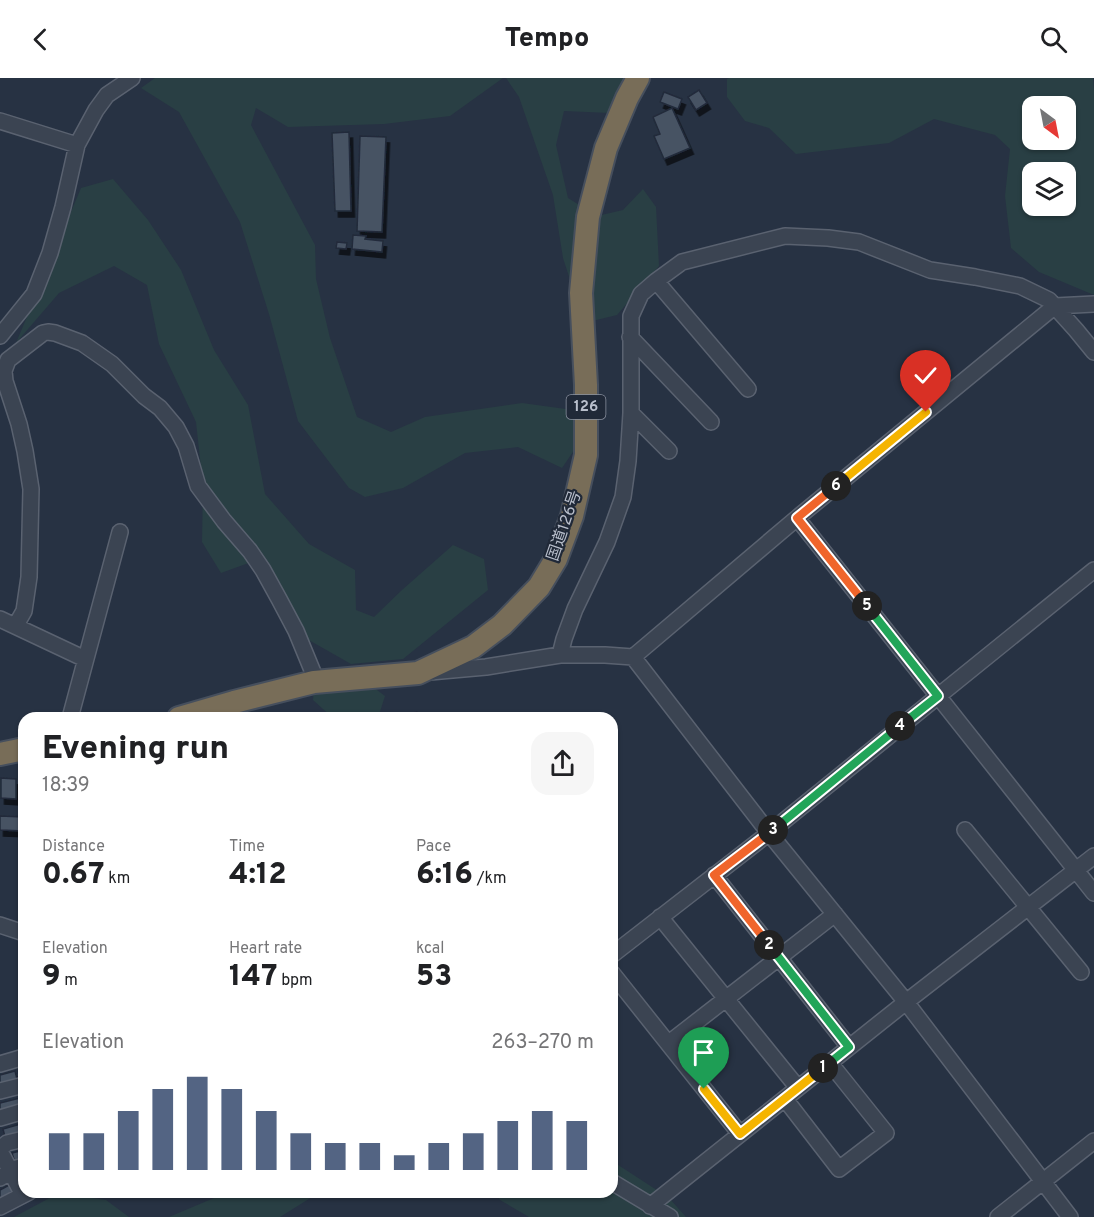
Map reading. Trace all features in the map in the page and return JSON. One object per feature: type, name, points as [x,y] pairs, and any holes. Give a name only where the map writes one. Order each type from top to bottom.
[{"type":"highway","name":"国道126号","points":[[200,712],[317,682],[418,673],[473,647],[502,625],[539,587],[556,559],[572,516],[586,455],[582,294],[588,217],[606,148],[638,78]]},
{"type":"highway","points":[[0,754],[18,750]]},
{"type":"street","points":[[0,336],[34,294],[50,253],[77,145],[107,95],[132,78]]},
{"type":"street","points":[[0,121],[77,145]]},
{"type":"street","points":[[560,655],[575,609],[607,542],[623,497],[631,413],[631,316],[641,294],[682,262],[785,236],[859,242],[930,270],[1020,286],[1049,300],[1094,352]]},
{"type":"street","points":[[656,281],[748,389]]},
{"type":"street","points":[[418,673],[486,667],[560,655],[633,657],[797,518],[1055,306],[1094,304]]},
{"type":"street","points":[[16,625],[24,610],[30,577],[31,489],[26,451],[4,371],[8,360],[43,333],[48,332],[82,343],[112,364],[144,396],[160,408],[176,427],[186,446],[198,486],[263,570],[296,631],[317,682]]},
{"type":"street","points":[[630,337],[711,422]]},
{"type":"street","points":[[631,413],[669,451]]},
{"type":"street","points":[[797,518],[1094,893]]},
{"type":"street","points":[[72,712],[120,532]]},
{"type":"street","points":[[618,950],[769,833],[1094,570]]},
{"type":"street","points":[[0,618],[85,659]]},
{"type":"street","points":[[633,657],[769,833],[906,1002],[1070,1217]]},
{"type":"street","points":[[965,830],[1081,972]]},
{"type":"street","points":[[650,1206],[1094,856]]},
{"type":"street","points":[[714,875],[849,1047]]},
{"type":"street","points":[[669,1043],[835,914]]},
{"type":"street","points":[[660,917],[798,1088]]},
{"type":"street","points":[[0,925],[18,931]]},
{"type":"street","points":[[618,980],[740,1134]]},
{"type":"street","points":[[0,1064],[18,1060]]},
{"type":"street","points":[[785,1099],[839,1169],[886,1133],[830,1063]]},
{"type":"street","points":[[0,1091],[18,1086]]},
{"type":"street","points":[[0,1118],[18,1113]]},
{"type":"street","points":[[12,1172],[0,1150],[7,1143],[18,1140]]},
{"type":"street","points":[[998,1217],[1094,1141]]},
{"type":"street","points":[[618,1186],[670,1217]]},
{"type":"street","points":[[0,1207],[18,1198]]},
{"type":"green space","points":[[155,78],[503,78],[450,116],[384,124],[288,127],[256,108],[251,125],[315,245],[316,279],[330,338],[357,417],[391,432],[425,417],[522,403],[573,410],[581,440],[562,468],[518,447],[465,453],[403,488],[365,497],[349,488],[298,421],[269,314],[240,222],[179,112],[141,88]]},
{"type":"green space","points":[[506,78],[628,78],[610,113],[564,111],[556,145],[568,198],[597,216],[623,210],[643,189],[656,207],[659,266],[617,315],[584,323],[563,258],[553,195],[519,97]]},
{"type":"green space","points":[[729,78],[1093,78],[1094,295],[1039,272],[1011,248],[1005,196],[1010,149],[995,135],[934,119],[889,143],[796,154],[769,128],[745,121],[727,97],[727,79]]},
{"type":"green space","points":[[113,179],[148,220],[181,270],[214,350],[248,405],[265,494],[309,544],[355,570],[356,610],[374,617],[453,545],[484,559],[488,590],[403,659],[351,664],[307,639],[254,561],[221,573],[202,542],[203,486],[196,422],[159,344],[147,285],[114,266],[59,293],[16,343],[81,188]]},
{"type":"green space","points":[[369,684],[385,696],[380,712],[326,712],[313,700],[314,689]]},
{"type":"green space","points":[[618,1165],[669,1198],[686,1217],[529,1217],[499,1198],[618,1198]]},
{"type":"green space","points":[[50,1198],[93,1198],[106,1200],[129,1217],[14,1217]]},
{"type":"green space","points":[[214,1198],[310,1198],[280,1217],[169,1217]]},
{"type":"building","points":[[699,90],[707,103],[696,110],[688,97]]},
{"type":"building","points":[[664,92],[682,99],[678,109],[660,102]]},
{"type":"building","points":[[672,108],[690,148],[664,159],[654,136],[660,134],[653,117]]},
{"type":"building","points":[[349,132],[351,211],[335,211],[332,133]]},
{"type":"building","points":[[360,136],[386,137],[382,232],[357,231]]},
{"type":"building","points":[[353,235],[383,241],[382,252],[352,249]]},
{"type":"building","points":[[337,242],[347,243],[346,249],[336,248]]},
{"type":"building","points":[[1,778],[16,779],[16,799],[1,798]]},
{"type":"building","points":[[0,816],[18,817],[18,831],[0,830]]},
{"type":"building","points":[[15,1071],[18,1083],[0,1088],[0,1075]]},
{"type":"building","points":[[18,1098],[18,1110],[0,1115],[0,1103]]},
{"type":"building","points":[[18,1125],[18,1138],[6,1141],[3,1129]]},
{"type":"building","points":[[18,1152],[18,1165],[16,1166],[12,1153]]},
{"type":"building","points":[[11,1184],[16,1194],[0,1203],[0,1190]]},
{"type":"route","points":[[704,1089],[740,1134],[849,1047],[714,875],[938,696],[797,518],[926,412]]}]
